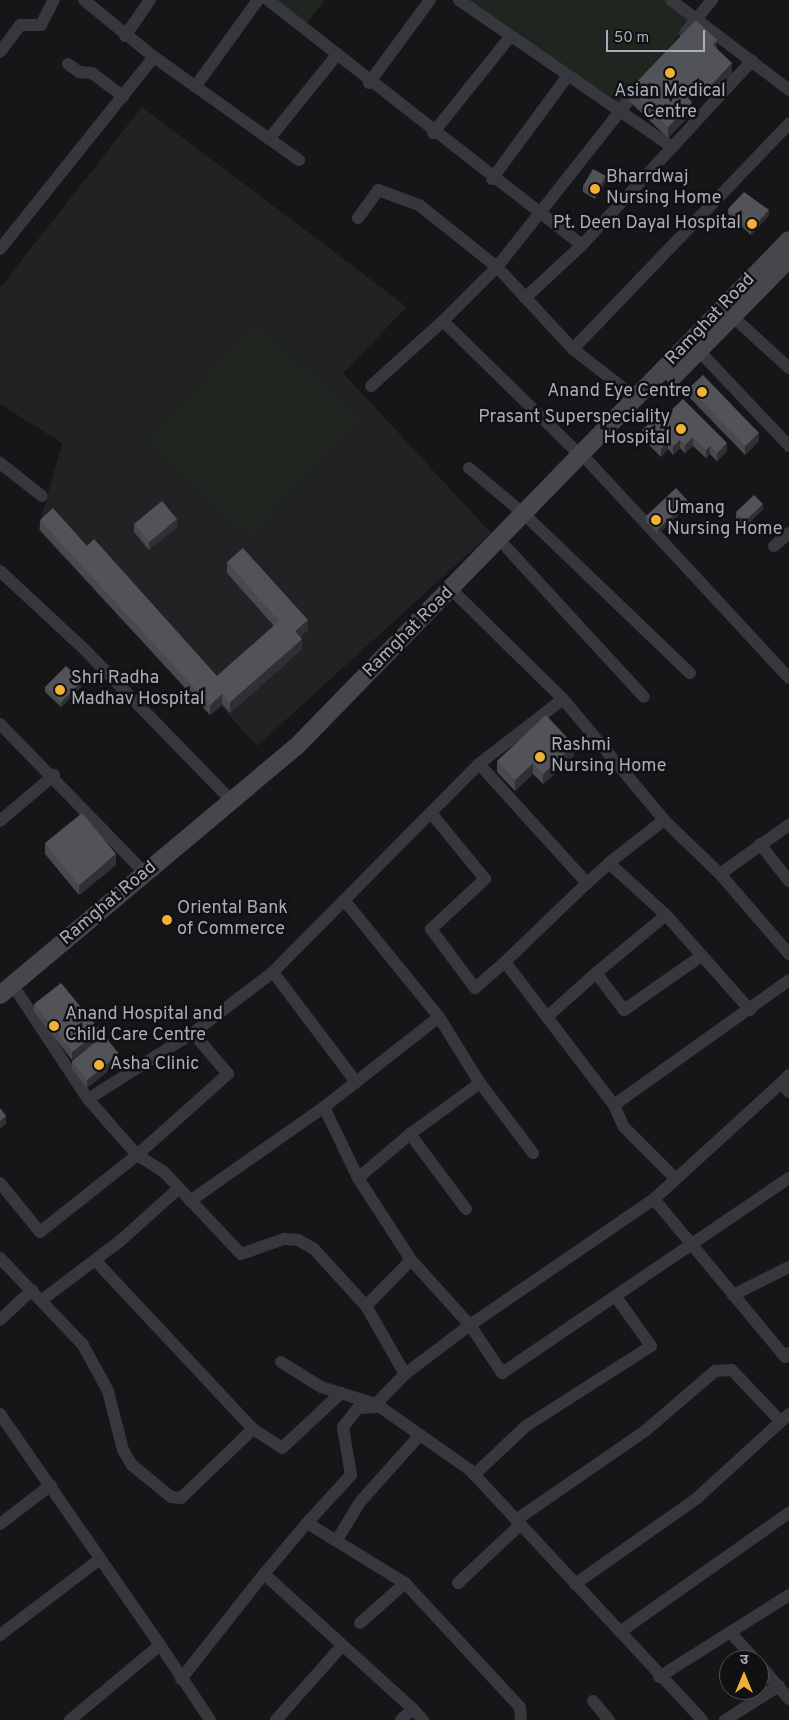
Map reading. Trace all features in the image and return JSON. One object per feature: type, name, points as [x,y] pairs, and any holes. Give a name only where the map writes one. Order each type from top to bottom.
[{"type":"main road","name":"Ramghat Road","points":[[0,1007],[302,754],[457,594],[585,458],[636,398],[789,240]]},
{"type":"main road","name":"Ramghat Road","points":[[585,458],[699,351],[789,258]]},
{"type":"main road","name":"Ramghat Road","points":[[0,995],[296,747],[507,548],[528,518]]},
{"type":"street","points":[[0,52],[20,25],[41,25],[54,0]]},
{"type":"street","points":[[84,0],[125,36],[299,160]]},
{"type":"street","points":[[125,36],[150,0]]},
{"type":"street","points":[[194,87],[258,0]]},
{"type":"street","points":[[268,0],[369,83],[492,179],[582,244]]},
{"type":"street","points":[[369,83],[430,0]]},
{"type":"street","points":[[459,0],[617,113],[672,147]]},
{"type":"street","points":[[670,0],[699,18],[789,90]]},
{"type":"street","points":[[673,47],[712,0]]},
{"type":"street","points":[[433,133],[510,37]]},
{"type":"street","points":[[269,139],[336,56]]},
{"type":"street","points":[[0,249],[154,57]]},
{"type":"street","points":[[525,298],[582,244],[752,61]]},
{"type":"street","points":[[68,64],[79,72],[92,73],[123,96]]},
{"type":"street","points":[[371,386],[443,321],[497,267],[537,213],[648,76]]},
{"type":"street","points":[[492,179],[567,77]]},
{"type":"street","points":[[573,350],[789,124]]},
{"type":"street","points":[[358,218],[378,190],[419,205],[497,267],[573,350],[636,398]]},
{"type":"street","points":[[732,316],[789,368]]},
{"type":"street","points":[[443,321],[585,458],[787,672]]},
{"type":"street","points":[[699,351],[789,446]]},
{"type":"street","points":[[0,463],[42,496]]},
{"type":"street","points":[[469,468],[528,518],[690,673]]},
{"type":"street","points":[[774,546],[789,533]]},
{"type":"street","points":[[507,548],[644,697]]},
{"type":"street","points":[[0,571],[85,650],[232,801]]},
{"type":"street","points":[[457,594],[563,699],[664,820],[720,874],[789,954]]},
{"type":"street","points":[[88,1098],[193,1033],[273,972],[479,764],[563,699]]},
{"type":"street","points":[[0,724],[54,775],[146,874]]},
{"type":"street","points":[[479,764],[587,884]]},
{"type":"street","points":[[0,821],[54,775]]},
{"type":"street","points":[[431,813],[485,879],[431,929],[475,988],[609,863],[664,820]]},
{"type":"street","points":[[720,874],[789,825]]},
{"type":"street","points":[[760,844],[789,881]]},
{"type":"street","points":[[609,863],[666,915],[750,1010]]},
{"type":"street","points":[[344,900],[439,1016],[480,1083],[533,1153]]},
{"type":"street","points":[[547,1017],[596,973],[666,915]]},
{"type":"street","points":[[596,973],[624,1010],[701,956]]},
{"type":"street","points":[[505,962],[614,1105],[624,1127],[674,1177]]},
{"type":"street","points":[[273,972],[356,1082]]},
{"type":"street","points":[[614,1105],[750,1010],[789,980]]},
{"type":"street","points":[[18,993],[88,1098],[137,1155],[179,1188],[241,1254],[284,1239],[298,1240],[314,1249],[366,1306],[405,1374]]},
{"type":"street","points":[[190,1201],[324,1107],[439,1016]]},
{"type":"street","points":[[0,1183],[40,1232],[137,1155],[228,1074],[193,1033]]},
{"type":"street","points":[[358,1178],[410,1134],[480,1083]]},
{"type":"street","points":[[181,1679],[264,1574],[307,1523],[352,1475],[343,1427],[358,1408],[378,1405],[405,1374],[470,1324],[654,1199],[674,1177],[786,1083]]},
{"type":"street","points":[[324,1107],[358,1178],[411,1260],[470,1324],[502,1373],[692,1247],[789,1178]]},
{"type":"street","points":[[410,1134],[466,1209]]},
{"type":"street","points":[[42,1300],[96,1261],[179,1188]]},
{"type":"street","points":[[654,1199],[692,1247],[788,1357]]},
{"type":"street","points":[[0,1258],[83,1345],[108,1392],[123,1450],[132,1465],[171,1497],[181,1498],[253,1429]]},
{"type":"street","points":[[366,1306],[411,1260]]},
{"type":"street","points":[[96,1261],[253,1429],[282,1448],[341,1392]]},
{"type":"street","points":[[733,1295],[789,1267]]},
{"type":"street","points":[[0,1320],[32,1290]]},
{"type":"street","points":[[474,1475],[526,1426],[650,1346],[616,1297]]},
{"type":"street","points":[[281,1362],[322,1387],[378,1405],[474,1475],[620,1632],[659,1677],[702,1720]]},
{"type":"street","points":[[458,1582],[518,1522],[644,1431],[715,1371],[732,1370],[784,1418],[696,1499],[575,1584]]},
{"type":"street","points":[[0,1414],[52,1486],[210,1720]]},
{"type":"street","points":[[337,1540],[360,1502],[420,1435]]},
{"type":"street","points":[[0,1524],[52,1486]]},
{"type":"street","points":[[620,1632],[789,1513]]},
{"type":"street","points":[[307,1523],[405,1583],[520,1707],[521,1720]]},
{"type":"street","points":[[0,1635],[100,1559]]},
{"type":"street","points":[[264,1574],[424,1720]]},
{"type":"street","points":[[360,1623],[405,1583]]},
{"type":"street","points":[[659,1677],[789,1595]]},
{"type":"street","points":[[730,1632],[747,1650]]},
{"type":"street","points":[[70,1720],[160,1645]]},
{"type":"street","points":[[276,1720],[342,1646]]},
{"type":"street","points":[[769,1675],[789,1699]]},
{"type":"street","points":[[725,1720],[779,1686]]},
{"type":"street","points":[[593,1701],[609,1720]]},
{"type":"street","points":[[401,1720],[412,1709]]},
{"type":"shaded area","points":[[275,0],[325,0],[304,26]]},
{"type":"shaded area","points":[[459,0],[672,0],[695,15],[617,113]]},
{"type":"shaded area","points":[[142,107],[407,307],[343,373],[491,533],[257,746],[222,707],[210,715],[38,530],[62,443],[0,404],[0,288]]},
{"type":"shaded area","points":[[257,324],[359,419],[249,537],[146,441]]},
{"type":"building","points":[[696,20],[717,40],[713,45],[732,63],[709,87],[699,77],[683,94],[692,102],[668,127],[629,90]]},
{"type":"building","points":[[593,169],[606,176],[595,193],[583,186]]},
{"type":"building","points":[[744,192],[769,210],[751,229],[728,209]]},
{"type":"building","points":[[703,375],[759,433],[745,446],[689,388]]},
{"type":"building","points":[[683,399],[727,443],[717,453],[710,446],[706,450],[693,437],[685,445],[680,440],[673,446],[668,441],[661,448],[642,430],[661,412],[665,416]]},
{"type":"building","points":[[676,488],[688,501],[658,529],[646,516]]},
{"type":"building","points":[[754,495],[763,504],[745,521],[736,512]]},
{"type":"building","points":[[162,501],[177,519],[149,542],[134,524]]},
{"type":"building","points":[[53,508],[87,546],[94,539],[217,676],[279,621],[227,562],[243,548],[308,620],[295,631],[302,639],[230,702],[222,694],[210,705],[40,520]]},
{"type":"building","points":[[66,666],[82,681],[61,702],[45,687]]},
{"type":"building","points":[[546,715],[574,745],[543,774],[533,763],[515,780],[497,761]]},
{"type":"building","points":[[82,813],[116,854],[79,885],[45,843]]},
{"type":"building","points":[[61,983],[100,1030],[72,1052],[34,1004]]},
{"type":"building","points":[[104,1035],[119,1054],[87,1080],[72,1061]]},
{"type":"building","points":[[0,1108],[6,1116],[0,1121]]},
{"type":"place","name":"Asian Medical Centre","points":[[670,73]]},
{"type":"place","name":"Bharrdwaj Nursing Home","points":[[595,189]]},
{"type":"place","name":"Pt. Deen Dayal Hospital","points":[[752,224]]},
{"type":"place","name":"Anand Eye Centre","points":[[702,392]]},
{"type":"place","name":"Prasant Superspeciality Hospital","points":[[681,429]]},
{"type":"place","name":"Umang Nursing Home","points":[[656,520]]},
{"type":"place","name":"Shri Radha Madhav Hospital","points":[[60,690]]},
{"type":"place","name":"Rashmi Nursing Home","points":[[540,757]]},
{"type":"place","name":"Oriental Bank of Commerce","points":[[167,920]]},
{"type":"place","name":"Anand Hospital and Child Care Centre","points":[[54,1026]]},
{"type":"place","name":"Asha Clinic","points":[[99,1065]]}]
